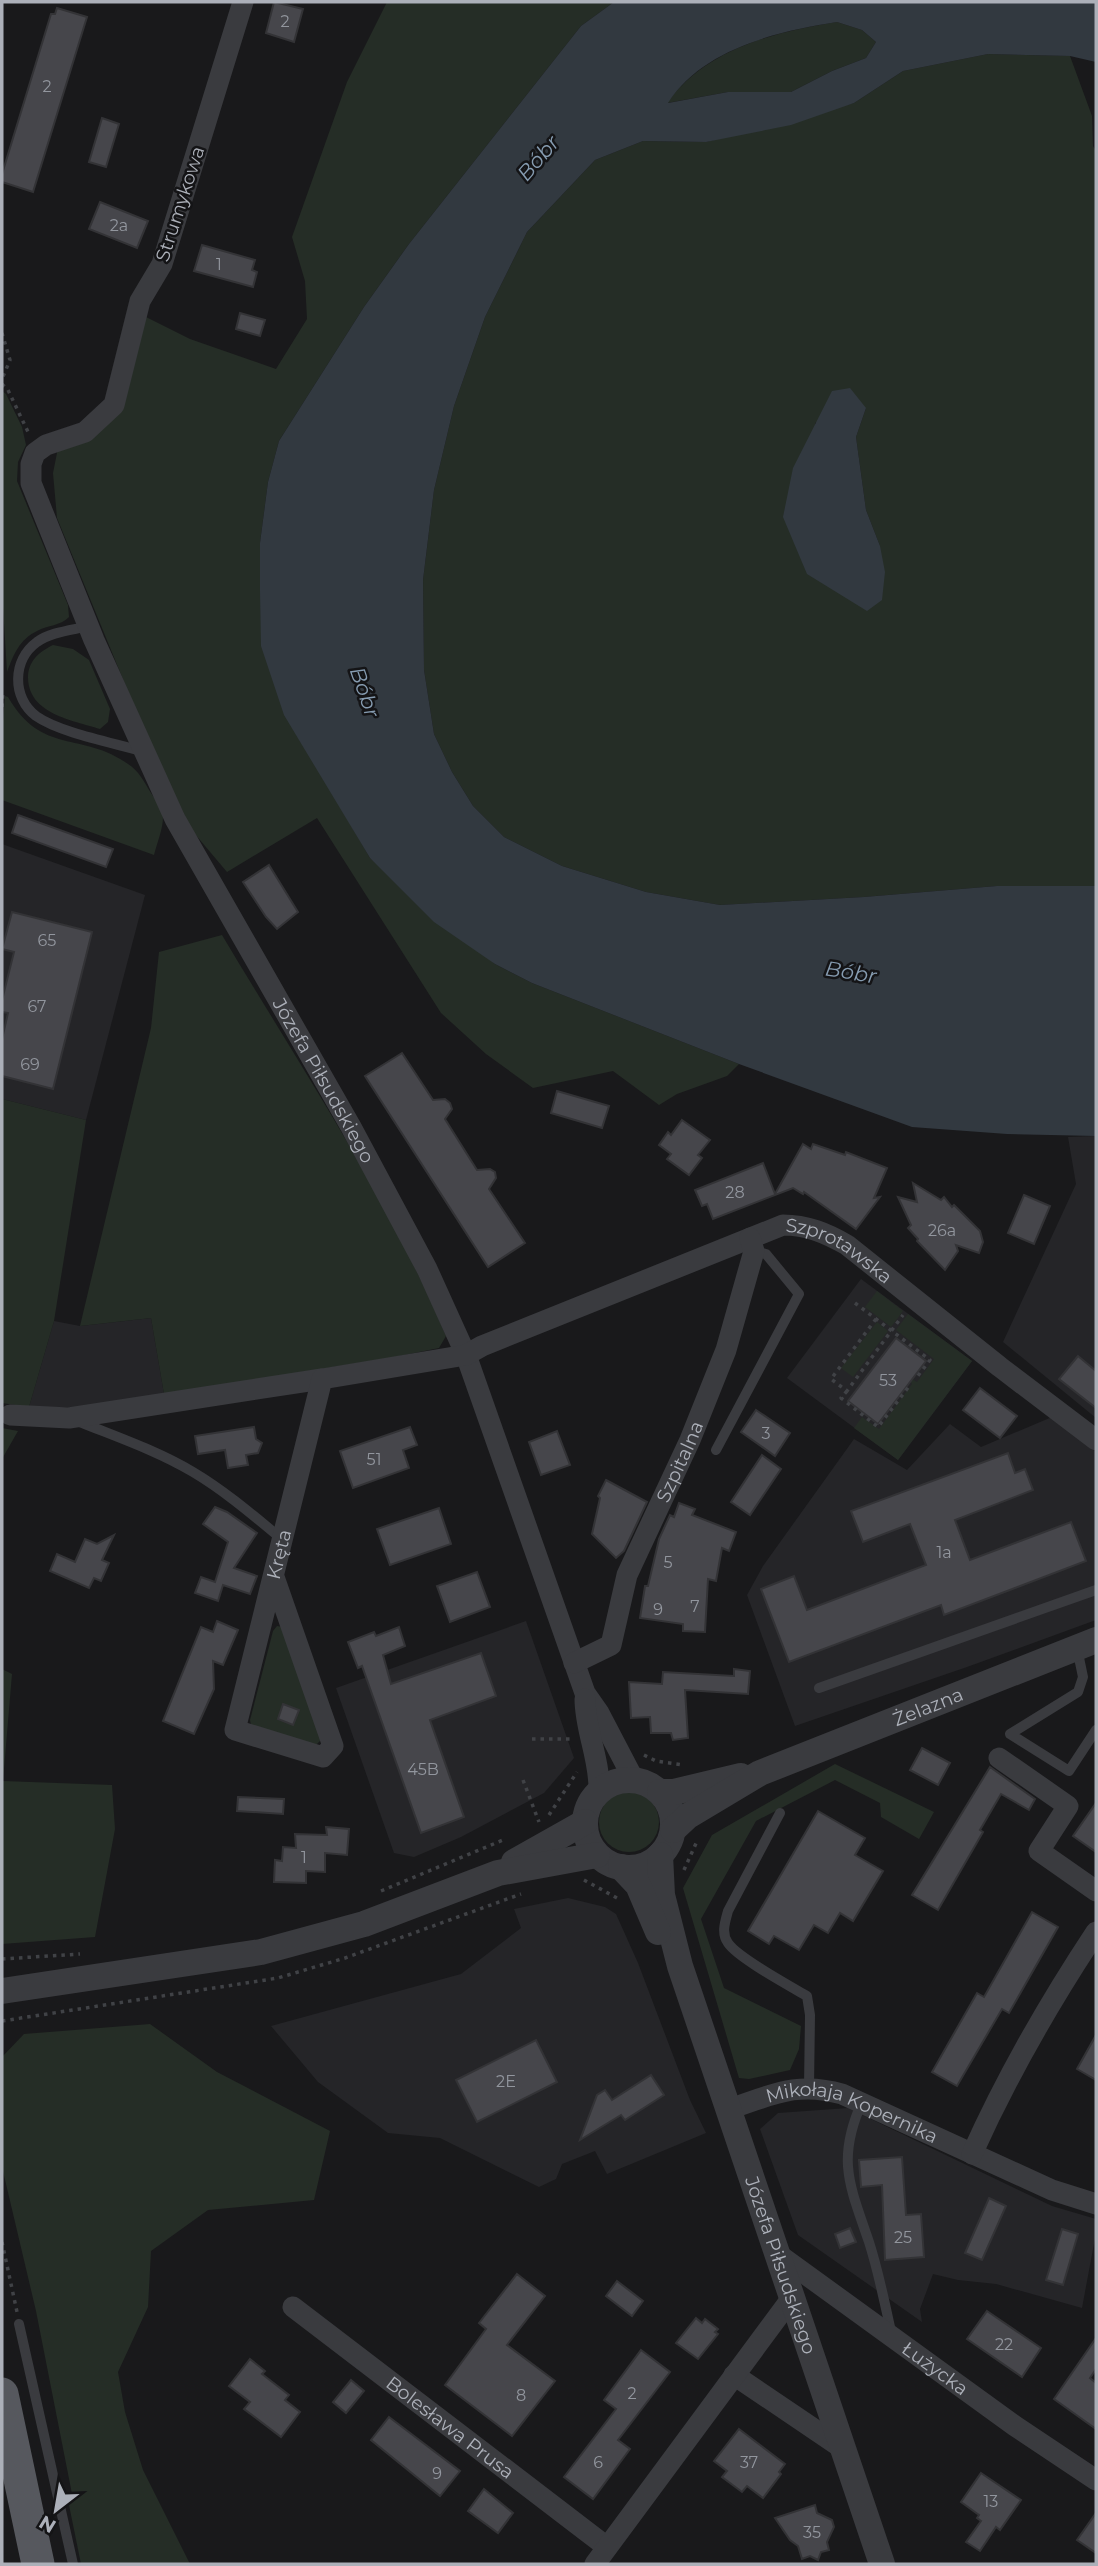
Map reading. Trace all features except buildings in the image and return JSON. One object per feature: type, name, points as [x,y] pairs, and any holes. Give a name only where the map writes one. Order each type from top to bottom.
[{"type":"main road","points":[[2,2394],[38,2564]]},
{"type":"street","name":"Strumykowa","points":[[35,453],[46,445],[85,432],[114,405],[140,301],[162,264],[243,2]]},
{"type":"street","name":"Józefa Piłsudskiego","points":[[35,453],[31,464],[31,482],[89,626],[175,819],[351,1126],[428,1269],[466,1355],[585,1693]]},
{"type":"street","name":"Szprotawska","points":[[466,1355],[494,1341],[752,1245],[783,1225],[801,1225],[828,1234],[847,1245],[1096,1440]]},
{"type":"street","name":"Szpitalna","points":[[575,1663],[611,1645],[626,1576],[690,1440],[726,1350],[752,1245]]},
{"type":"street","points":[[10,1415],[69,1418],[466,1355]]},
{"type":"street","name":"Kręta","points":[[274,1577],[333,1746],[323,1756],[235,1730],[322,1379]]},
{"type":"street","name":"Żelazna","points":[[760,1773],[1087,1644]]},
{"type":"street","points":[[585,1693],[599,1713],[634,1780]]},
{"type":"street","points":[[585,1693],[585,1715],[596,1756],[599,1791]]},
{"type":"street","points":[[999,1758],[1068,1806],[1039,1850],[1096,1891]]},
{"type":"street","points":[[660,1792],[760,1773]]},
{"type":"street","points":[[673,1830],[670,1810],[660,1792],[648,1784],[634,1780],[621,1780],[599,1791],[587,1811],[585,1822],[590,1845],[597,1854],[608,1863],[635,1868],[660,1856],[673,1830],[688,1816],[760,1773]]},
{"type":"street","points":[[498,1873],[585,1822]]},
{"type":"street","points":[[2,1991],[261,1952],[364,1924],[498,1873],[597,1854]]},
{"type":"street","points":[[660,1856],[662,1895],[680,1966]]},
{"type":"street","points":[[621,1867],[638,1885],[658,1932],[680,1966]]},
{"type":"street","points":[[972,2154],[998,2095],[1096,1932]]},
{"type":"street","name":"Józefa Piłsudskiego","points":[[680,1966],[882,2564]]},
{"type":"street","name":"Mikołaja Kopernika","points":[[729,2109],[795,2088],[809,2087],[842,2094],[1052,2190],[1093,2197]]},
{"type":"street","name":"Łużycka","points":[[775,2252],[1015,2426],[1096,2480]]},
{"type":"street","name":"Bolesława Prusa","points":[[293,2307],[601,2556],[791,2299]]},
{"type":"street","points":[[734,2375],[842,2448]]},
{"type":"lane","points":[[89,626],[39,640],[26,652],[19,666],[17,681],[22,699],[35,715],[54,726],[145,752]]},
{"type":"lane","points":[[716,1450],[799,1294],[766,1254],[752,1245]]},
{"type":"lane","points":[[69,1418],[144,1448],[193,1472],[283,1540]]},
{"type":"lane","points":[[819,1688],[1096,1590]]},
{"type":"lane","points":[[1087,1644],[1083,1677],[1078,1692],[1010,1734],[1069,1771],[1096,1730]]},
{"type":"lane","points":[[780,1813],[727,1911],[723,1929],[728,1944],[750,1961],[807,1996],[810,2015],[809,2087]]},
{"type":"lane","points":[[862,2102],[850,2128],[847,2152],[849,2179],[856,2210],[880,2281],[893,2338]]},
{"type":"lane","points":[[19,2324],[73,2564]]},
{"type":"path","points":[[2,333],[10,360],[2,379]]},
{"type":"path","points":[[2,384],[8,390],[35,453]]},
{"type":"path","points":[[910,1385],[878,1427],[841,1398],[916,1300]]},
{"type":"path","points":[[855,1303],[930,1360],[917,1377]]},
{"type":"path","points":[[847,1391],[831,1379],[876,1319]]},
{"type":"path","points":[[532,1739],[579,1739]]},
{"type":"path","points":[[523,1780],[539,1824]]},
{"type":"path","points":[[2,2242],[19,2324]]},
{"type":"shaded area","points":[[387,2],[614,2],[581,26],[409,244],[364,307],[279,441],[268,482],[260,543],[334,796],[370,858],[495,964],[532,983],[739,1064],[727,1076],[677,1094],[659,1105],[613,1071],[533,1088],[486,1054],[441,1013],[317,818],[227,872],[189,827],[138,716],[57,518],[53,473],[58,448],[114,418],[144,316],[190,339],[276,369],[307,319],[305,281],[292,237],[347,82]]},
{"type":"shaded area","points":[[837,22],[862,30],[876,42],[866,58],[832,71],[791,92],[728,92],[667,103],[683,84],[721,56],[789,31]]},
{"type":"shaded area","points":[[988,54],[1070,56],[1092,116],[1093,146],[1096,151],[1096,886],[997,886],[720,905],[646,892],[562,866],[504,837],[473,806],[452,772],[434,734],[424,670],[423,580],[434,490],[454,406],[485,317],[527,232],[595,160],[643,141],[706,142],[854,103],[903,71]],"holes":[[[866,408],[856,437],[866,510],[880,546],[815,423]]]},
{"type":"shaded area","points":[[2,391],[22,427],[26,445],[18,462],[17,481],[68,605],[69,617],[37,631],[21,643],[7,672],[2,591]]},
{"type":"shaded area","points":[[53,645],[73,649],[89,660],[110,709],[108,722],[100,729],[54,714],[36,700],[30,690],[28,672],[32,662]]},
{"type":"shaded area","points":[[5,696],[35,728],[63,740],[111,754],[135,770],[163,814],[154,855],[2,800]]},
{"type":"shaded area","points":[[2,844],[145,895],[86,1120],[2,1099]]},
{"type":"shaded area","points":[[222,935],[341,1132],[397,1232],[446,1336],[439,1348],[164,1394],[151,1318],[80,1326],[151,1028],[159,952]]},
{"type":"shaded area","points":[[2,1099],[86,1120],[54,1321],[29,1407],[2,1403]]},
{"type":"shaded area","points":[[1096,1136],[1096,1418],[1003,1342],[1076,1184],[1068,1137]]},
{"type":"shaded area","points":[[861,1279],[972,1361],[898,1460],[787,1378]]},
{"type":"shaded area","points":[[877,1291],[903,1311],[891,1327],[865,1307]]},
{"type":"shaded area","points":[[908,1314],[972,1361],[898,1460],[854,1428],[862,1417],[879,1429],[912,1384],[910,1381],[912,1379],[917,1382],[934,1359],[896,1330]]},
{"type":"shaded area","points":[[151,1318],[164,1394],[82,1407],[29,1407],[54,1321],[80,1326]]},
{"type":"shaded area","points":[[877,1322],[888,1331],[853,1377],[841,1368]]},
{"type":"shaded area","points":[[1052,1417],[1096,1452],[1096,1620],[795,1726],[747,1595],[763,1566],[854,1439],[907,1470],[950,1424],[981,1447]]},
{"type":"shaded area","points":[[2,1428],[18,1431],[2,1459]]},
{"type":"shaded area","points":[[526,1621],[574,1758],[544,1793],[461,1837],[414,1857],[394,1853],[336,1688]]},
{"type":"shaded area","points":[[277,1626],[283,1627],[321,1740],[315,1746],[251,1725],[250,1720],[273,1631]]},
{"type":"shaded area","points":[[2,1669],[12,1674],[3,1781],[112,1785],[115,1829],[95,1937],[2,1944]]},
{"type":"shaded area","points":[[835,1764],[934,1812],[919,1839],[881,1817],[880,1803],[835,1780],[756,1821],[701,1919],[724,1988],[801,2026],[799,2049],[790,2070],[749,2079],[739,2078],[683,1888],[712,1835]]},
{"type":"shaded area","points":[[629,1792],[646,1797],[654,1805],[659,1822],[654,1839],[646,1847],[629,1852],[612,1847],[604,1839],[599,1822],[604,1805],[612,1797]]},
{"type":"shaded area","points":[[568,1898],[605,1907],[616,1914],[638,1963],[690,2100],[706,2133],[607,2174],[595,2151],[562,2164],[556,2179],[539,2187],[440,2138],[388,2133],[318,2082],[271,2026],[461,1974],[521,1928],[514,1909]]},
{"type":"shaded area","points":[[150,2024],[217,2072],[330,2131],[314,2200],[208,2210],[151,2251],[148,2307],[118,2372],[125,2412],[143,2470],[190,2564],[81,2564],[69,2505],[73,2499],[36,2311],[2,2167],[2,2057],[24,2034]]},
{"type":"shaded area","points":[[848,2108],[1052,2206],[1096,2219],[1096,2233],[1082,2308],[996,2284],[933,2274],[920,2309],[922,2322],[798,2235],[760,2129],[778,2113]]},
{"type":"water","name":"Bóbr","points":[[614,2],[1096,2],[1096,62],[1070,56],[988,54],[903,71],[854,103],[791,125],[706,142],[643,141],[595,160],[527,232],[485,317],[454,406],[434,490],[423,580],[424,670],[434,734],[452,772],[473,806],[504,837],[562,866],[646,892],[720,905],[997,886],[1096,886],[1096,1136],[1007,1134],[912,1127],[739,1064],[532,983],[495,964],[434,922],[370,858],[284,715],[261,646],[260,543],[268,482],[279,441],[364,307],[409,244],[581,26]],"holes":[[[837,22],[862,30],[876,42],[866,58],[832,71],[791,92],[728,92],[668,103],[700,69],[743,46],[790,31]]]},
{"type":"water","points":[[850,388],[866,408],[856,437],[866,510],[880,546],[885,572],[882,600],[867,611],[807,574],[783,517],[793,468],[832,391]]}]
